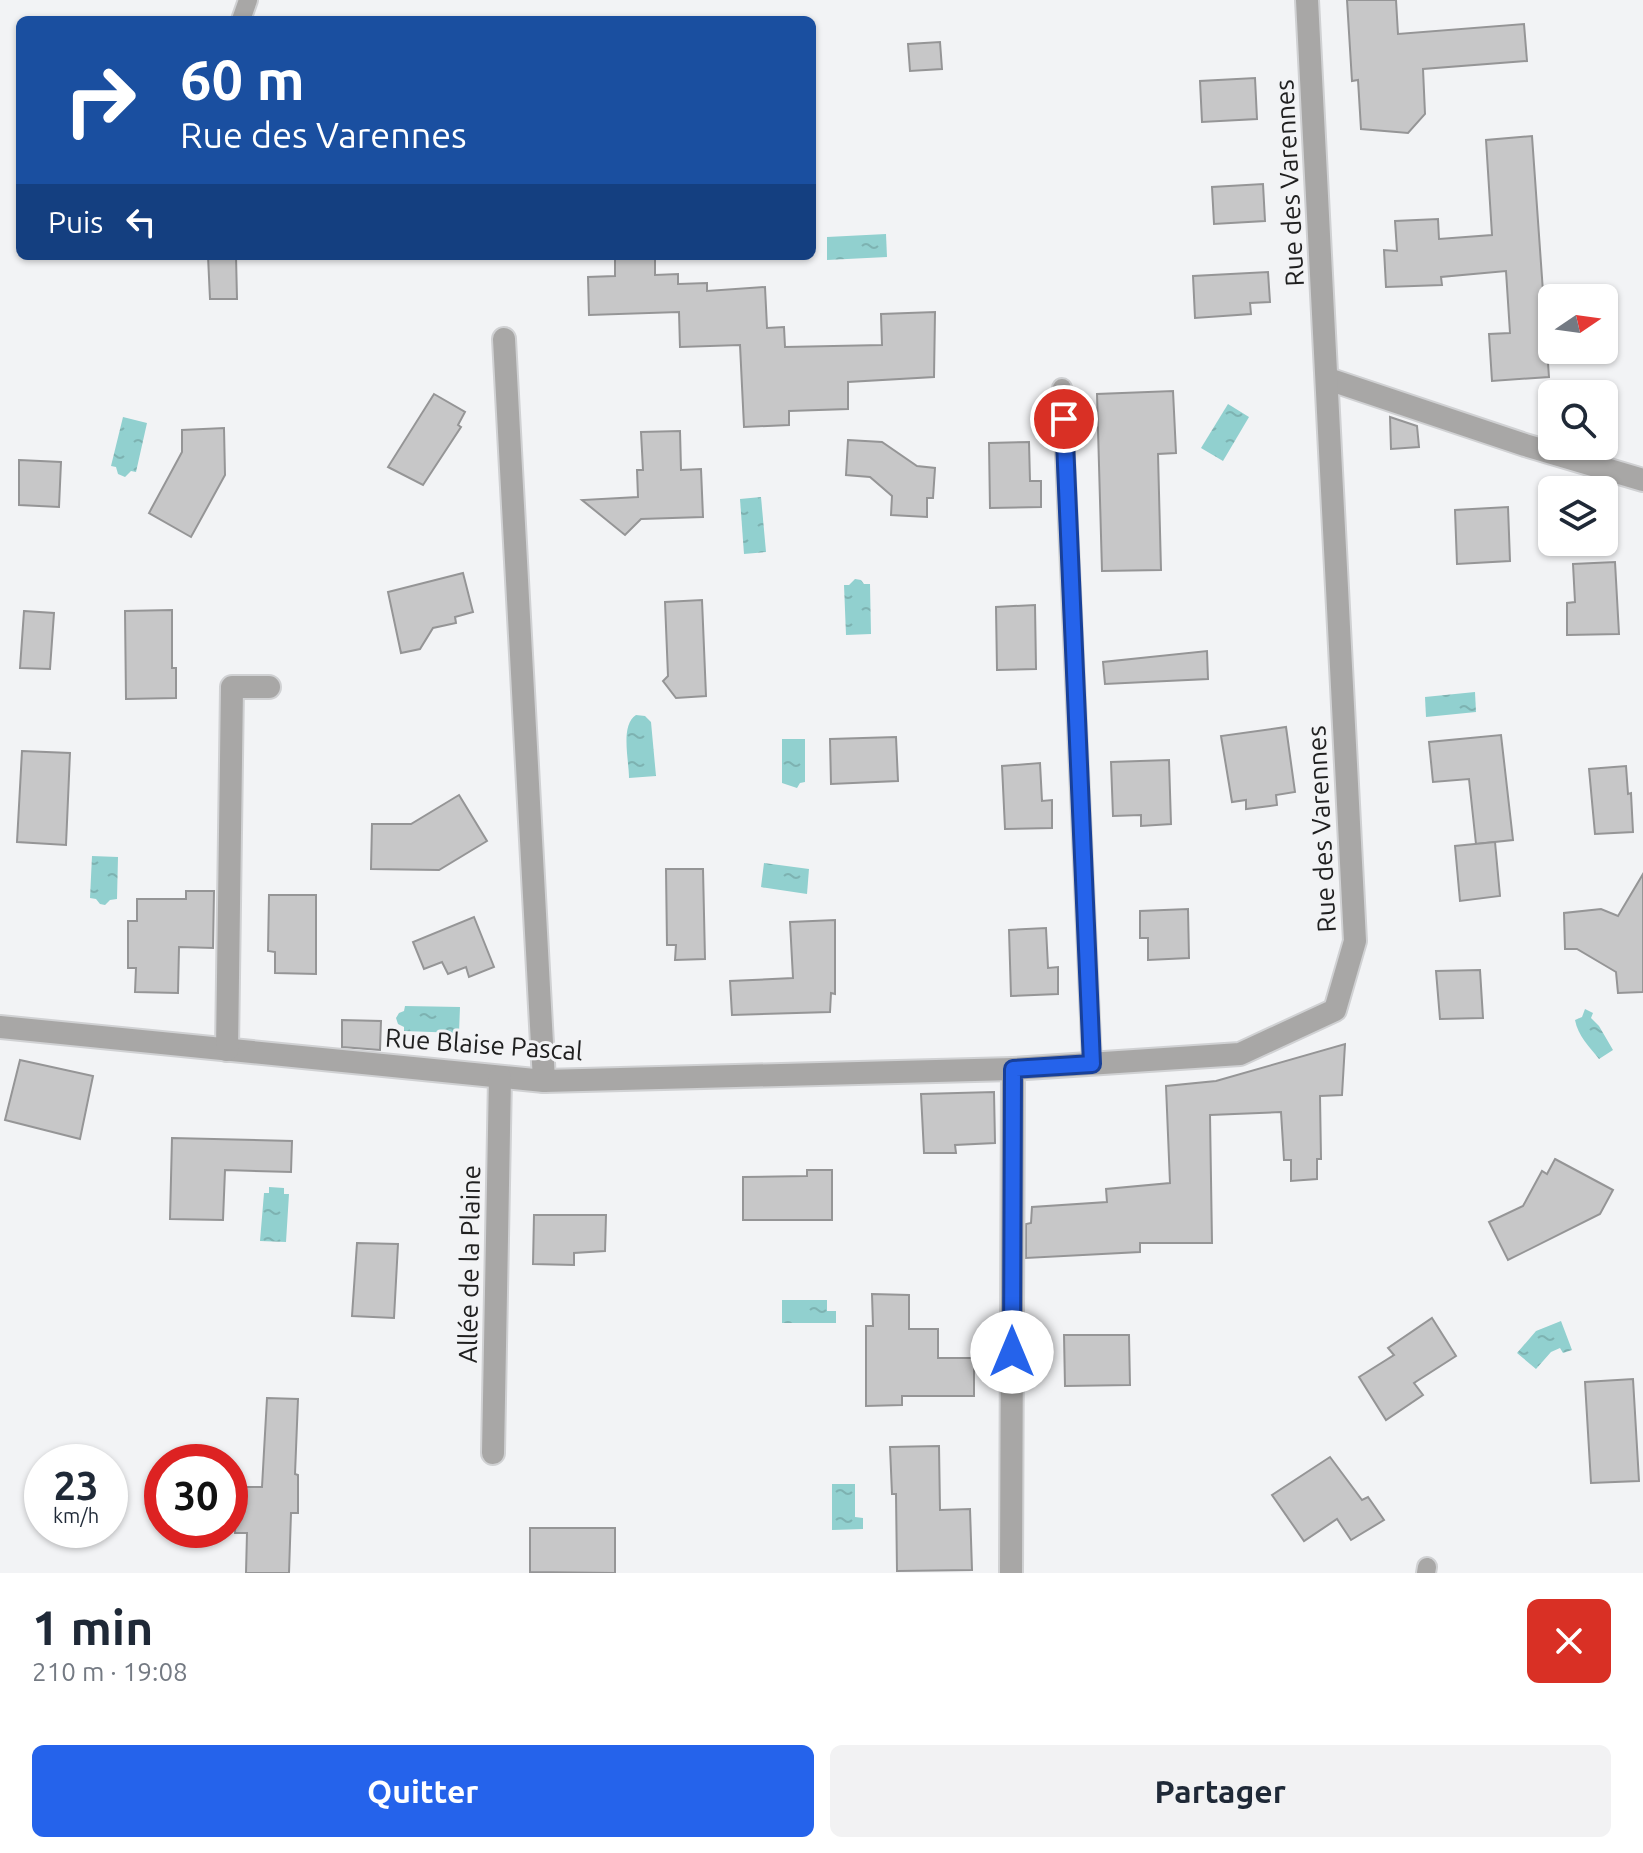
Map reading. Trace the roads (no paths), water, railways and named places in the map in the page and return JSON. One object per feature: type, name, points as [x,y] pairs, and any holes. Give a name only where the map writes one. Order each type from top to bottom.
[{"type":"street","name":"Rue des Varennes","points":[[1013,1069],[1240,1054],[1335,1010],[1355,941],[1307,0]]},
{"type":"street","points":[[504,339],[544,1081]]},
{"type":"street","points":[[1328,379],[1525,445],[1643,480]]},
{"type":"street","points":[[227,1050],[232,687],[269,687]]},
{"type":"street","name":"Rue Blaise Pascal","points":[[0,1027],[544,1081],[1013,1069]]},
{"type":"street","points":[[1011,1573],[1013,1069]]},
{"type":"street","name":"Allée de la Plaine","points":[[493,1453],[500,1077]]},
{"type":"lane","points":[[1062,388],[1092,1064]]},
{"type":"water","points":[[886,234],[887,257],[827,260],[827,237]]},
{"type":"water","points":[[1228,404],[1249,417],[1223,461],[1201,448]]},
{"type":"water","points":[[123,417],[147,423],[136,472],[131,471],[125,477],[111,466]]},
{"type":"water","points":[[761,497],[766,552],[744,554],[740,499]]},
{"type":"water","points":[[855,579],[870,584],[871,634],[846,635],[844,585]]},
{"type":"water","points":[[1475,692],[1476,712],[1426,717],[1425,697]]},
{"type":"water","points":[[636,715],[645,716],[651,722],[656,776],[629,778],[627,735],[631,720]]},
{"type":"water","points":[[782,739],[805,739],[805,782],[797,788],[782,783]]},
{"type":"water","points":[[92,856],[118,857],[117,899],[105,905],[90,898]]},
{"type":"water","points":[[764,863],[809,869],[807,894],[761,887]]},
{"type":"water","points":[[405,1006],[460,1007],[459,1033],[404,1031],[396,1018]]},
{"type":"water","points":[[1585,1009],[1593,1013],[1591,1018],[1613,1050],[1599,1059],[1576,1026],[1575,1020],[1582,1017]]},
{"type":"water","points":[[269,1187],[284,1188],[284,1194],[289,1194],[286,1242],[260,1241],[264,1193],[269,1193]]},
{"type":"water","points":[[782,1300],[827,1300],[827,1311],[836,1311],[836,1323],[782,1323]]},
{"type":"water","points":[[1561,1321],[1572,1350],[1563,1353],[1560,1348],[1551,1352],[1536,1369],[1517,1353],[1536,1331]]},
{"type":"water","points":[[832,1484],[855,1484],[855,1517],[863,1518],[863,1529],[832,1530]]}]
